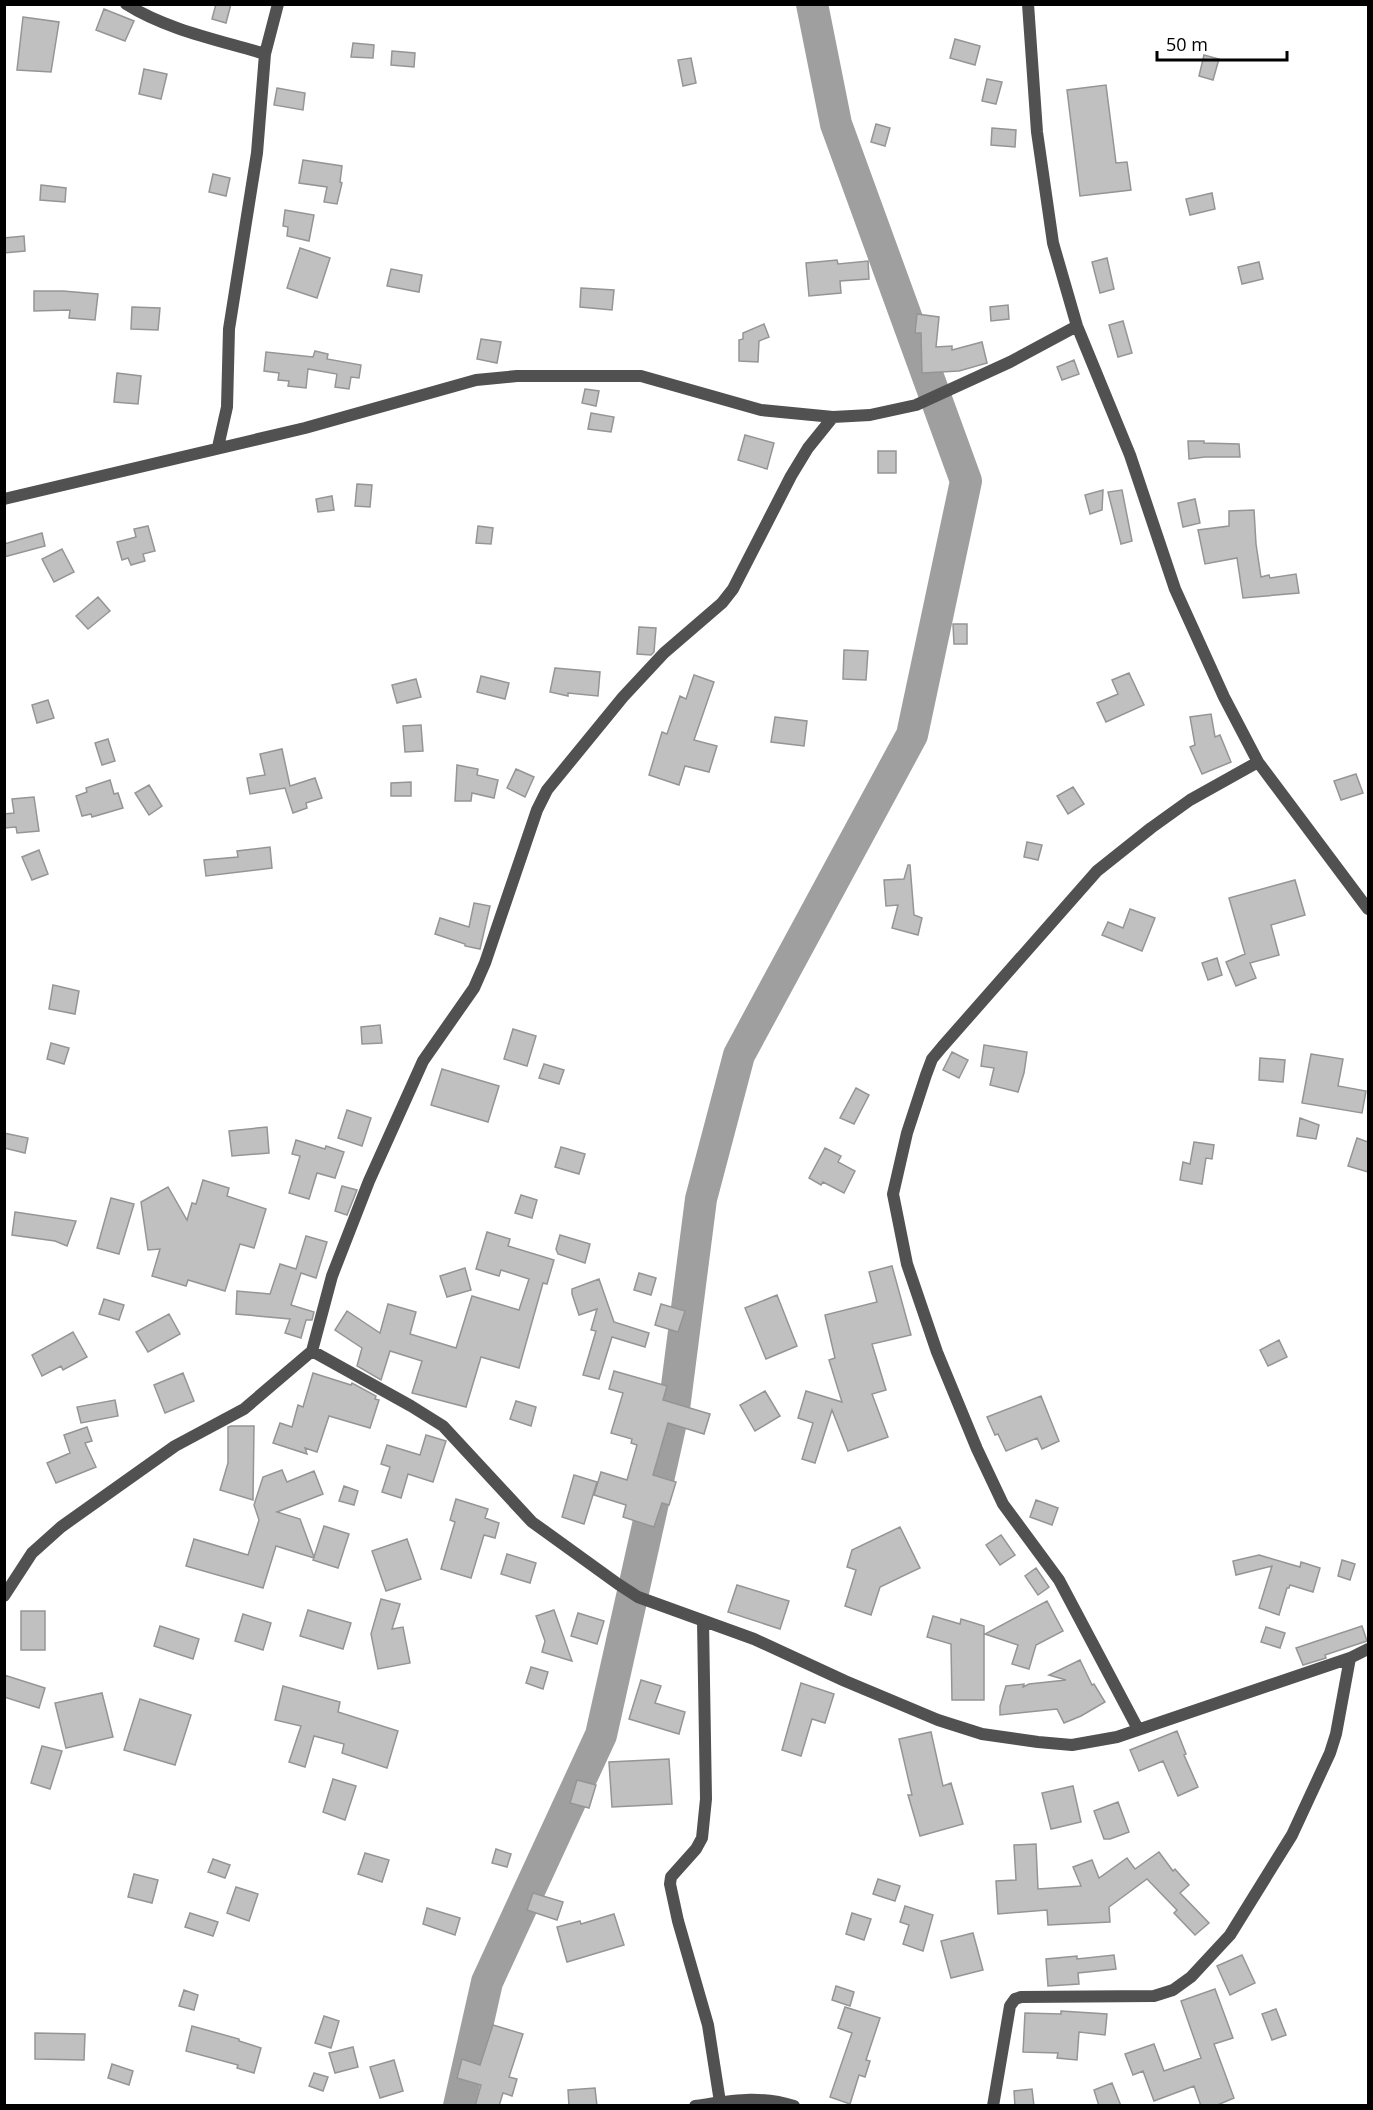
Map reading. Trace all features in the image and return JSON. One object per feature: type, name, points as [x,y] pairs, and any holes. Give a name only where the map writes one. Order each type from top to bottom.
[{"type":"street","points":[[126,4],[143,15],[162,22],[265,54]]},
{"type":"street","points":[[218,447],[227,407],[229,329],[257,153],[265,54],[278,4]]},
{"type":"street","points":[[1028,4],[1037,132],[1053,243],[1077,326],[1130,455],[1175,589],[1224,697],[1258,762],[1368,909]]},
{"type":"street","points":[[4,498],[305,428],[476,380],[517,376],[641,376],[761,410],[833,417],[870,415],[916,405],[1010,362],[1077,326]]},
{"type":"street","points":[[4,1596],[32,1553],[61,1527],[175,1446],[244,1409],[312,1351],[332,1276],[369,1181],[423,1061],[474,988],[485,963],[537,810],[547,790],[623,697],[664,653],[722,603],[733,589],[791,476],[808,448],[833,417]]},
{"type":"street","points":[[1138,1729],[1059,1580],[1003,1504],[977,1449],[937,1352],[907,1264],[892,1194],[907,1133],[926,1075],[932,1059],[942,1047],[1097,871],[1190,800],[1258,762]]},
{"type":"street","points":[[312,1351],[443,1426],[532,1522],[638,1597],[754,1639],[938,1720],[982,1734],[1072,1745],[1117,1737],[1350,1658],[1368,1649]]},
{"type":"street","points":[[703,1621],[706,1799],[703,1828],[699,1844],[671,1877],[670,1884],[678,1921],[708,2025],[720,2102]]},
{"type":"street","points":[[993,2106],[1010,2006],[1015,1999],[1164,1994],[1191,1977],[1230,1935],[1292,1835],[1330,1753],[1341,1713],[1350,1658]]},
{"type":"street","points":[[696,2106],[750,2098],[775,2100],[794,2106]]},
{"type":"building","points":[[216,4],[231,4],[226,23],[212,19]]},
{"type":"building","points":[[104,9],[134,21],[125,41],[96,30]]},
{"type":"building","points":[[23,17],[59,22],[51,72],[17,70]]},
{"type":"building","points":[[955,39],[980,46],[975,65],[950,58]]},
{"type":"building","points":[[353,43],[374,45],[373,58],[351,57]]},
{"type":"building","points":[[392,51],[415,53],[414,67],[391,65]]},
{"type":"building","points":[[1204,55],[1219,59],[1213,80],[1199,76]]},
{"type":"building","points":[[691,58],[696,83],[683,86],[678,60]]},
{"type":"building","points":[[144,69],[167,74],[161,99],[139,94]]},
{"type":"building","points":[[987,79],[1002,82],[996,104],[982,101]]},
{"type":"building","points":[[1106,85],[1116,163],[1127,162],[1131,190],[1080,196],[1067,90]]},
{"type":"building","points":[[277,88],[305,93],[303,110],[274,105]]},
{"type":"building","points":[[876,124],[890,128],[885,146],[871,142]]},
{"type":"building","points":[[992,128],[1016,130],[1015,147],[991,145]]},
{"type":"building","points":[[303,160],[342,166],[340,182],[342,183],[337,204],[324,202],[327,187],[299,183]]},
{"type":"building","points":[[213,174],[230,178],[226,196],[209,192]]},
{"type":"building","points":[[41,185],[66,188],[65,202],[40,200]]},
{"type":"building","points":[[1212,193],[1215,209],[1190,215],[1186,199]]},
{"type":"building","points":[[285,210],[314,215],[309,241],[287,236],[288,227],[283,226]]},
{"type":"building","points":[[24,236],[25,251],[4,253],[4,238]]},
{"type":"building","points":[[300,248],[330,258],[317,298],[287,288]]},
{"type":"building","points":[[1107,258],[1114,289],[1100,293],[1092,262]]},
{"type":"building","points":[[837,260],[838,264],[868,261],[869,279],[840,281],[841,293],[809,296],[806,263]]},
{"type":"building","points":[[1259,262],[1263,279],[1242,284],[1238,267]]},
{"type":"building","points":[[391,269],[422,275],[419,292],[387,286]]},
{"type":"building","points":[[581,288],[614,290],[612,310],[580,307]]},
{"type":"building","points":[[34,291],[98,294],[95,320],[69,318],[70,310],[34,311]]},
{"type":"building","points":[[1008,305],[1009,319],[991,321],[990,307]]},
{"type":"building","points":[[132,307],[160,308],[158,330],[131,329]]},
{"type":"building","points":[[917,314],[939,317],[936,347],[952,346],[952,350],[982,342],[987,363],[959,371],[922,373],[921,333],[915,333]]},
{"type":"building","points":[[1123,321],[1132,353],[1118,357],[1109,325]]},
{"type":"building","points":[[764,324],[769,337],[759,341],[758,362],[739,361],[739,340],[743,339],[743,333]]},
{"type":"building","points":[[481,339],[501,342],[497,363],[477,359]]},
{"type":"building","points":[[315,351],[328,354],[327,359],[361,365],[359,378],[351,377],[349,389],[335,387],[337,374],[308,369],[306,388],[288,386],[289,381],[278,380],[279,373],[264,371],[266,352],[313,357]]},
{"type":"building","points":[[1074,360],[1079,374],[1062,380],[1057,367]]},
{"type":"building","points":[[117,373],[141,376],[138,404],[114,402]]},
{"type":"building","points":[[585,389],[599,391],[596,406],[582,403]]},
{"type":"building","points":[[591,413],[614,417],[611,432],[588,429]]},
{"type":"building","points":[[745,435],[774,443],[767,469],[738,460]]},
{"type":"building","points":[[1188,441],[1204,441],[1204,443],[1239,444],[1240,457],[1189,459]]},
{"type":"building","points":[[878,451],[896,451],[896,473],[878,473]]},
{"type":"building","points":[[357,484],[372,485],[370,507],[355,506]]},
{"type":"building","points":[[1103,490],[1102,510],[1090,514],[1085,495]]},
{"type":"building","points":[[1122,490],[1132,541],[1121,544],[1108,492]]},
{"type":"building","points":[[332,496],[334,510],[318,512],[316,499]]},
{"type":"building","points":[[1195,499],[1200,523],[1183,527],[1178,503]]},
{"type":"building","points":[[1254,510],[1261,577],[1296,574],[1299,593],[1243,598],[1237,558],[1205,564],[1198,530],[1229,526],[1229,511]]},
{"type":"building","points":[[148,526],[155,551],[143,554],[145,561],[131,565],[128,558],[122,560],[117,542],[136,537],[134,529]]},
{"type":"building","points":[[478,526],[493,528],[491,544],[476,543]]},
{"type":"building","points":[[42,533],[45,546],[4,557],[4,544]]},
{"type":"building","points":[[62,549],[74,572],[54,582],[42,559]]},
{"type":"building","points":[[98,597],[110,611],[88,629],[76,616]]},
{"type":"building","points":[[953,624],[967,624],[967,644],[954,644]]},
{"type":"building","points":[[639,627],[656,628],[654,652],[651,655],[637,654]]},
{"type":"building","points":[[844,650],[868,651],[866,680],[843,679]]},
{"type":"building","points":[[555,668],[600,672],[598,696],[568,693],[568,696],[550,692]]},
{"type":"building","points":[[1129,673],[1144,705],[1106,722],[1097,703],[1118,694],[1112,680]]},
{"type":"building","points":[[694,675],[714,682],[694,740],[717,746],[709,772],[685,766],[679,785],[649,775],[662,732],[667,734],[680,696],[686,699]]},
{"type":"building","points":[[481,676],[509,683],[505,699],[477,692]]},
{"type":"building","points":[[416,679],[421,697],[397,703],[392,685]]},
{"type":"building","points":[[48,700],[54,718],[37,723],[32,705]]},
{"type":"building","points":[[1211,714],[1215,737],[1220,735],[1231,762],[1202,774],[1190,747],[1195,745],[1190,717]]},
{"type":"building","points":[[775,717],[807,721],[804,746],[771,742]]},
{"type":"building","points":[[421,725],[423,751],[405,752],[403,726]]},
{"type":"building","points":[[108,739],[115,761],[102,765],[95,743]]},
{"type":"building","points":[[282,749],[290,786],[315,778],[322,798],[306,803],[307,808],[293,813],[285,788],[250,794],[247,778],[265,775],[260,754]]},
{"type":"building","points":[[457,765],[478,769],[477,775],[498,780],[494,798],[472,793],[471,801],[455,801]]},
{"type":"building","points":[[516,769],[534,777],[525,797],[507,788]]},
{"type":"building","points":[[1356,774],[1363,793],[1341,800],[1334,781]]},
{"type":"building","points":[[110,780],[114,794],[118,793],[123,808],[92,817],[91,814],[82,816],[76,796],[87,792],[86,788]]},
{"type":"building","points":[[411,782],[411,796],[391,796],[391,783]]},
{"type":"building","points":[[149,785],[162,806],[149,815],[135,793]]},
{"type":"building","points":[[1073,787],[1084,804],[1068,814],[1057,796]]},
{"type":"building","points":[[34,797],[39,831],[17,833],[16,827],[4,828],[4,814],[14,813],[12,799]]},
{"type":"building","points":[[1027,842],[1042,845],[1038,860],[1024,857]]},
{"type":"building","points":[[270,847],[272,868],[206,876],[204,860],[238,857],[237,851]]},
{"type":"building","points":[[39,850],[48,874],[32,880],[22,857]]},
{"type":"building","points":[[908,865],[910,865],[914,915],[922,918],[918,935],[892,928],[898,905],[886,906],[884,880],[904,879]]},
{"type":"building","points":[[1295,880],[1305,915],[1271,925],[1279,955],[1250,963],[1256,978],[1236,986],[1226,962],[1245,954],[1229,898]]},
{"type":"building","points":[[474,903],[490,906],[480,949],[465,946],[465,944],[435,934],[440,918],[469,927]]},
{"type":"building","points":[[1130,909],[1155,918],[1142,951],[1102,935],[1108,922],[1123,928]]},
{"type":"building","points":[[1217,958],[1222,975],[1208,980],[1202,963]]},
{"type":"building","points":[[53,985],[79,991],[75,1014],[49,1009]]},
{"type":"building","points":[[380,1025],[382,1043],[362,1044],[361,1027]]},
{"type":"building","points":[[513,1029],[536,1036],[527,1066],[504,1059]]},
{"type":"building","points":[[51,1043],[69,1048],[64,1064],[47,1059]]},
{"type":"building","points":[[984,1045],[1027,1052],[1018,1092],[990,1085],[994,1068],[981,1066]]},
{"type":"building","points":[[952,1052],[968,1060],[959,1078],[943,1070]]},
{"type":"building","points":[[1311,1054],[1343,1059],[1338,1086],[1366,1091],[1362,1113],[1302,1103]]},
{"type":"building","points":[[1260,1058],[1285,1060],[1283,1082],[1259,1080]]},
{"type":"building","points":[[544,1064],[564,1070],[559,1084],[539,1078]]},
{"type":"building","points":[[442,1069],[499,1086],[488,1122],[431,1105]]},
{"type":"building","points":[[856,1088],[869,1095],[854,1124],[840,1118]]},
{"type":"building","points":[[347,1110],[371,1118],[362,1146],[338,1138]]},
{"type":"building","points":[[1300,1118],[1319,1125],[1316,1139],[1297,1136]]},
{"type":"building","points":[[267,1127],[269,1153],[232,1156],[229,1131]]},
{"type":"building","points":[[4,1133],[28,1138],[25,1153],[4,1148]]},
{"type":"building","points":[[1357,1138],[1368,1142],[1368,1172],[1348,1166]]},
{"type":"building","points":[[296,1140],[344,1152],[335,1178],[317,1173],[309,1199],[289,1193],[300,1156],[292,1154]]},
{"type":"building","points":[[1194,1142],[1214,1145],[1212,1159],[1206,1158],[1202,1184],[1180,1180],[1183,1162],[1190,1164]]},
{"type":"building","points":[[561,1147],[585,1154],[579,1174],[555,1167]]},
{"type":"building","points":[[825,1148],[841,1156],[838,1162],[855,1171],[844,1193],[823,1182],[821,1185],[809,1178]]},
{"type":"building","points":[[203,1180],[229,1188],[227,1196],[266,1209],[254,1248],[240,1244],[225,1291],[188,1280],[186,1286],[152,1276],[160,1249],[148,1250],[141,1202],[168,1187],[187,1220],[192,1203],[196,1204]]},
{"type":"building","points":[[342,1186],[357,1190],[347,1215],[335,1211]]},
{"type":"building","points":[[521,1195],[537,1200],[532,1218],[515,1213]]},
{"type":"building","points":[[111,1198],[134,1204],[119,1254],[97,1248]]},
{"type":"building","points":[[15,1212],[76,1221],[67,1246],[55,1241],[12,1235]]},
{"type":"building","points":[[487,1232],[510,1239],[508,1246],[554,1260],[547,1284],[543,1283],[519,1368],[481,1357],[466,1407],[412,1393],[422,1361],[390,1351],[381,1380],[357,1366],[362,1348],[335,1330],[347,1311],[380,1333],[388,1304],[416,1312],[410,1334],[456,1348],[472,1296],[519,1310],[529,1279],[501,1270],[499,1276],[476,1269]]},
{"type":"building","points":[[560,1235],[590,1244],[585,1263],[558,1254],[556,1249]]},
{"type":"building","points":[[306,1236],[327,1242],[316,1278],[301,1273],[291,1305],[314,1312],[312,1320],[306,1320],[301,1338],[285,1333],[290,1319],[236,1314],[237,1291],[270,1294],[280,1264],[296,1269]]},
{"type":"building","points":[[892,1266],[911,1335],[872,1344],[886,1390],[872,1394],[888,1437],[848,1451],[832,1410],[815,1463],[802,1459],[813,1423],[798,1418],[806,1391],[842,1402],[829,1360],[835,1358],[825,1315],[877,1302],[869,1272]]},
{"type":"building","points":[[465,1268],[471,1290],[447,1297],[440,1276]]},
{"type":"building","points":[[639,1273],[656,1278],[651,1295],[634,1290]]},
{"type":"building","points":[[599,1279],[614,1322],[649,1333],[645,1347],[612,1337],[599,1379],[583,1375],[596,1331],[591,1330],[597,1309],[579,1315],[572,1289]]},
{"type":"building","points":[[777,1295],[797,1346],[766,1359],[745,1308]]},
{"type":"building","points":[[104,1299],[124,1305],[119,1320],[99,1314]]},
{"type":"building","points":[[661,1304],[685,1311],[678,1332],[655,1325]]},
{"type":"building","points":[[169,1314],[180,1334],[148,1352],[136,1332]]},
{"type":"building","points":[[73,1332],[87,1357],[63,1370],[61,1366],[42,1376],[32,1355]]},
{"type":"building","points":[[1279,1340],[1287,1357],[1268,1366],[1260,1350]]},
{"type":"building","points":[[614,1371],[667,1386],[663,1400],[710,1414],[704,1434],[668,1423],[653,1475],[676,1482],[669,1505],[662,1503],[654,1527],[623,1517],[626,1505],[594,1495],[601,1472],[627,1480],[637,1445],[631,1443],[632,1439],[611,1433],[623,1393],[609,1389]]},
{"type":"building","points":[[183,1373],[194,1401],[165,1413],[154,1385]]},
{"type":"building","points":[[313,1373],[351,1385],[352,1383],[379,1400],[370,1428],[329,1416],[317,1452],[305,1448],[307,1454],[273,1443],[280,1423],[292,1427],[298,1405],[303,1407]]},
{"type":"building","points":[[765,1391],[780,1416],[755,1431],[740,1405]]},
{"type":"building","points":[[1041,1396],[1059,1441],[1042,1449],[1037,1438],[1006,1451],[987,1417]]},
{"type":"building","points":[[115,1400],[118,1416],[81,1423],[77,1407]]},
{"type":"building","points":[[516,1401],[536,1407],[531,1426],[510,1419]]},
{"type":"building","points":[[254,1426],[253,1500],[220,1490],[228,1463],[228,1427]]},
{"type":"building","points":[[87,1427],[92,1441],[85,1443],[96,1467],[56,1483],[47,1463],[70,1453],[64,1435]]},
{"type":"building","points":[[426,1435],[446,1441],[433,1482],[408,1474],[401,1498],[382,1492],[390,1467],[381,1464],[387,1445],[420,1455]]},
{"type":"building","points":[[282,1470],[287,1482],[314,1471],[323,1494],[277,1512],[300,1519],[314,1557],[324,1526],[349,1534],[338,1568],[276,1546],[263,1588],[186,1566],[194,1539],[248,1555],[259,1520],[254,1505],[263,1477]]},
{"type":"building","points":[[574,1475],[597,1482],[584,1524],[562,1517]]},
{"type":"building","points":[[344,1486],[358,1491],[354,1505],[339,1501]]},
{"type":"building","points":[[456,1499],[488,1509],[485,1518],[499,1523],[495,1538],[484,1535],[471,1578],[441,1569],[455,1522],[450,1520]]},
{"type":"building","points":[[1036,1500],[1058,1508],[1052,1525],[1030,1517]]},
{"type":"building","points":[[900,1527],[920,1568],[880,1587],[871,1615],[845,1606],[856,1570],[847,1567],[852,1550]]},
{"type":"building","points":[[1001,1535],[1015,1555],[1000,1565],[986,1545]]},
{"type":"building","points":[[407,1539],[421,1579],[386,1591],[372,1551]]},
{"type":"building","points":[[507,1554],[536,1563],[530,1583],[501,1574]]},
{"type":"building","points":[[1259,1555],[1300,1567],[1301,1562],[1320,1568],[1313,1592],[1290,1585],[1279,1615],[1259,1608],[1272,1566],[1236,1575],[1233,1561]]},
{"type":"building","points":[[1342,1560],[1355,1564],[1350,1580],[1338,1576]]},
{"type":"building","points":[[1036,1568],[1049,1587],[1038,1595],[1025,1576]]},
{"type":"building","points":[[737,1585],[789,1601],[780,1629],[728,1612]]},
{"type":"building","points":[[381,1599],[400,1604],[392,1629],[403,1627],[410,1663],[378,1669],[371,1634]]},
{"type":"building","points":[[1047,1601],[1063,1631],[1036,1645],[1029,1669],[1012,1664],[1018,1645],[985,1634]]},
{"type":"building","points":[[308,1610],[351,1623],[343,1649],[300,1636]]},
{"type":"building","points":[[554,1610],[572,1661],[542,1652],[545,1641],[536,1616]]},
{"type":"building","points":[[21,1611],[45,1611],[45,1650],[21,1650]]},
{"type":"building","points":[[578,1613],[604,1621],[597,1644],[571,1636]]},
{"type":"building","points":[[243,1614],[271,1623],[263,1650],[235,1641]]},
{"type":"building","points":[[933,1616],[960,1624],[961,1619],[984,1626],[984,1700],[952,1700],[951,1644],[927,1637]]},
{"type":"building","points":[[160,1626],[199,1639],[193,1659],[154,1646]]},
{"type":"building","points":[[1362,1626],[1367,1641],[1303,1665],[1296,1648]]},
{"type":"building","points":[[1266,1627],[1285,1633],[1280,1648],[1261,1642]]},
{"type":"building","points":[[1080,1660],[1092,1685],[1094,1684],[1105,1702],[1064,1723],[1057,1709],[1000,1715],[1000,1706],[1006,1686],[1024,1684],[1023,1687],[1029,1684],[1066,1680],[1049,1675]]},
{"type":"building","points":[[531,1667],[548,1672],[543,1689],[526,1683]]},
{"type":"building","points":[[4,1675],[45,1688],[39,1708],[4,1697]]},
{"type":"building","points":[[641,1680],[661,1686],[655,1703],[685,1712],[679,1734],[629,1719]]},
{"type":"building","points":[[801,1683],[834,1694],[825,1723],[812,1719],[801,1756],[782,1750]]},
{"type":"building","points":[[283,1686],[340,1702],[338,1712],[398,1731],[387,1768],[342,1753],[344,1744],[314,1736],[305,1767],[289,1762],[301,1726],[275,1720]]},
{"type":"building","points":[[102,1693],[113,1737],[66,1748],[55,1703]]},
{"type":"building","points":[[140,1699],[191,1715],[175,1765],[124,1750]]},
{"type":"building","points":[[1177,1731],[1186,1754],[1184,1755],[1198,1787],[1178,1796],[1163,1761],[1139,1771],[1130,1750]]},
{"type":"building","points":[[931,1732],[943,1786],[951,1783],[963,1824],[920,1836],[908,1795],[912,1795],[899,1739]]},
{"type":"building","points":[[42,1746],[62,1751],[50,1789],[31,1783]]},
{"type":"building","points":[[669,1759],[672,1804],[612,1807],[609,1762]]},
{"type":"building","points":[[333,1779],[356,1786],[345,1820],[323,1812]]},
{"type":"building","points":[[577,1780],[596,1785],[589,1808],[570,1803]]},
{"type":"building","points":[[1073,1786],[1081,1822],[1051,1829],[1042,1793]]},
{"type":"building","points":[[1118,1802],[1129,1832],[1104,1839],[1094,1811]]},
{"type":"building","points":[[1036,1844],[1038,1889],[1081,1886],[1073,1867],[1092,1860],[1099,1878],[1127,1858],[1135,1869],[1159,1852],[1173,1871],[1175,1869],[1189,1885],[1180,1893],[1209,1923],[1195,1935],[1174,1913],[1177,1910],[1147,1879],[1109,1907],[1110,1922],[1048,1925],[1047,1910],[998,1914],[996,1881],[1016,1880],[1014,1845]]},
{"type":"building","points":[[496,1849],[511,1854],[507,1867],[492,1863]]},
{"type":"building","points":[[365,1853],[389,1860],[382,1882],[358,1874]]},
{"type":"building","points":[[213,1859],[230,1865],[225,1878],[208,1872]]},
{"type":"building","points":[[134,1874],[158,1880],[152,1903],[128,1897]]},
{"type":"building","points":[[878,1879],[900,1886],[895,1901],[873,1894]]},
{"type":"building","points":[[236,1887],[258,1894],[249,1921],[227,1913]]},
{"type":"building","points":[[533,1893],[563,1902],[557,1920],[527,1910]]},
{"type":"building","points":[[905,1906],[933,1915],[923,1951],[903,1944],[909,1925],[900,1922]]},
{"type":"building","points":[[427,1908],[460,1918],[455,1935],[423,1924]]},
{"type":"building","points":[[190,1913],[218,1922],[213,1936],[185,1927]]},
{"type":"building","points":[[852,1913],[871,1919],[864,1940],[846,1934]]},
{"type":"building","points":[[614,1914],[624,1945],[567,1962],[557,1927],[580,1921],[581,1924]]},
{"type":"building","points":[[973,1933],[983,1970],[951,1978],[941,1941]]},
{"type":"building","points":[[1114,1955],[1116,1969],[1078,1973],[1079,1984],[1048,1986],[1046,1959],[1077,1956],[1077,1959]]},
{"type":"building","points":[[1242,1955],[1255,1983],[1230,1995],[1217,1966]]},
{"type":"building","points":[[836,1986],[854,1992],[850,2006],[832,2000]]},
{"type":"building","points":[[1215,1989],[1233,2038],[1214,2044],[1234,2098],[1215,2106],[1201,2106],[1194,2086],[1154,2101],[1143,2071],[1133,2075],[1125,2054],[1154,2044],[1164,2071],[1201,2058],[1181,2001]]},
{"type":"building","points":[[184,1990],[198,1995],[194,2010],[179,2006]]},
{"type":"building","points":[[845,2007],[880,2018],[866,2060],[870,2061],[865,2077],[859,2075],[850,2104],[830,2097],[852,2033],[838,2028]]},
{"type":"building","points":[[1276,2009],[1286,2035],[1272,2040],[1262,2014]]},
{"type":"building","points":[[1061,2011],[1107,2014],[1105,2035],[1079,2032],[1077,2060],[1057,2058],[1058,2053],[1023,2052],[1025,2013],[1061,2014]]},
{"type":"building","points":[[324,2016],[339,2021],[331,2048],[315,2043]]},
{"type":"building","points":[[493,2025],[523,2034],[509,2077],[517,2079],[512,2096],[503,2093],[499,2106],[475,2106],[481,2085],[457,2078],[462,2059],[480,2065]]},
{"type":"building","points":[[192,2026],[239,2039],[239,2041],[261,2048],[254,2073],[237,2068],[238,2065],[186,2051]]},
{"type":"building","points":[[35,2033],[85,2034],[84,2060],[35,2059]]},
{"type":"building","points":[[353,2047],[358,2067],[335,2073],[329,2053]]},
{"type":"building","points":[[394,2060],[403,2091],[380,2098],[370,2067]]},
{"type":"building","points":[[112,2064],[133,2071],[129,2085],[108,2078]]},
{"type":"building","points":[[314,2073],[328,2077],[323,2091],[309,2086]]},
{"type":"building","points":[[1112,2083],[1121,2106],[1099,2106],[1094,2090]]},
{"type":"building","points":[[595,2088],[597,2106],[569,2106],[568,2090]]},
{"type":"building","points":[[1032,2089],[1034,2106],[1015,2106],[1014,2091]]},
{"type":"waterway","points":[[459,2106],[487,1982],[601,1735],[674,1409],[701,1199],[739,1055],[912,735],[966,481],[836,124],[812,4]]}]
